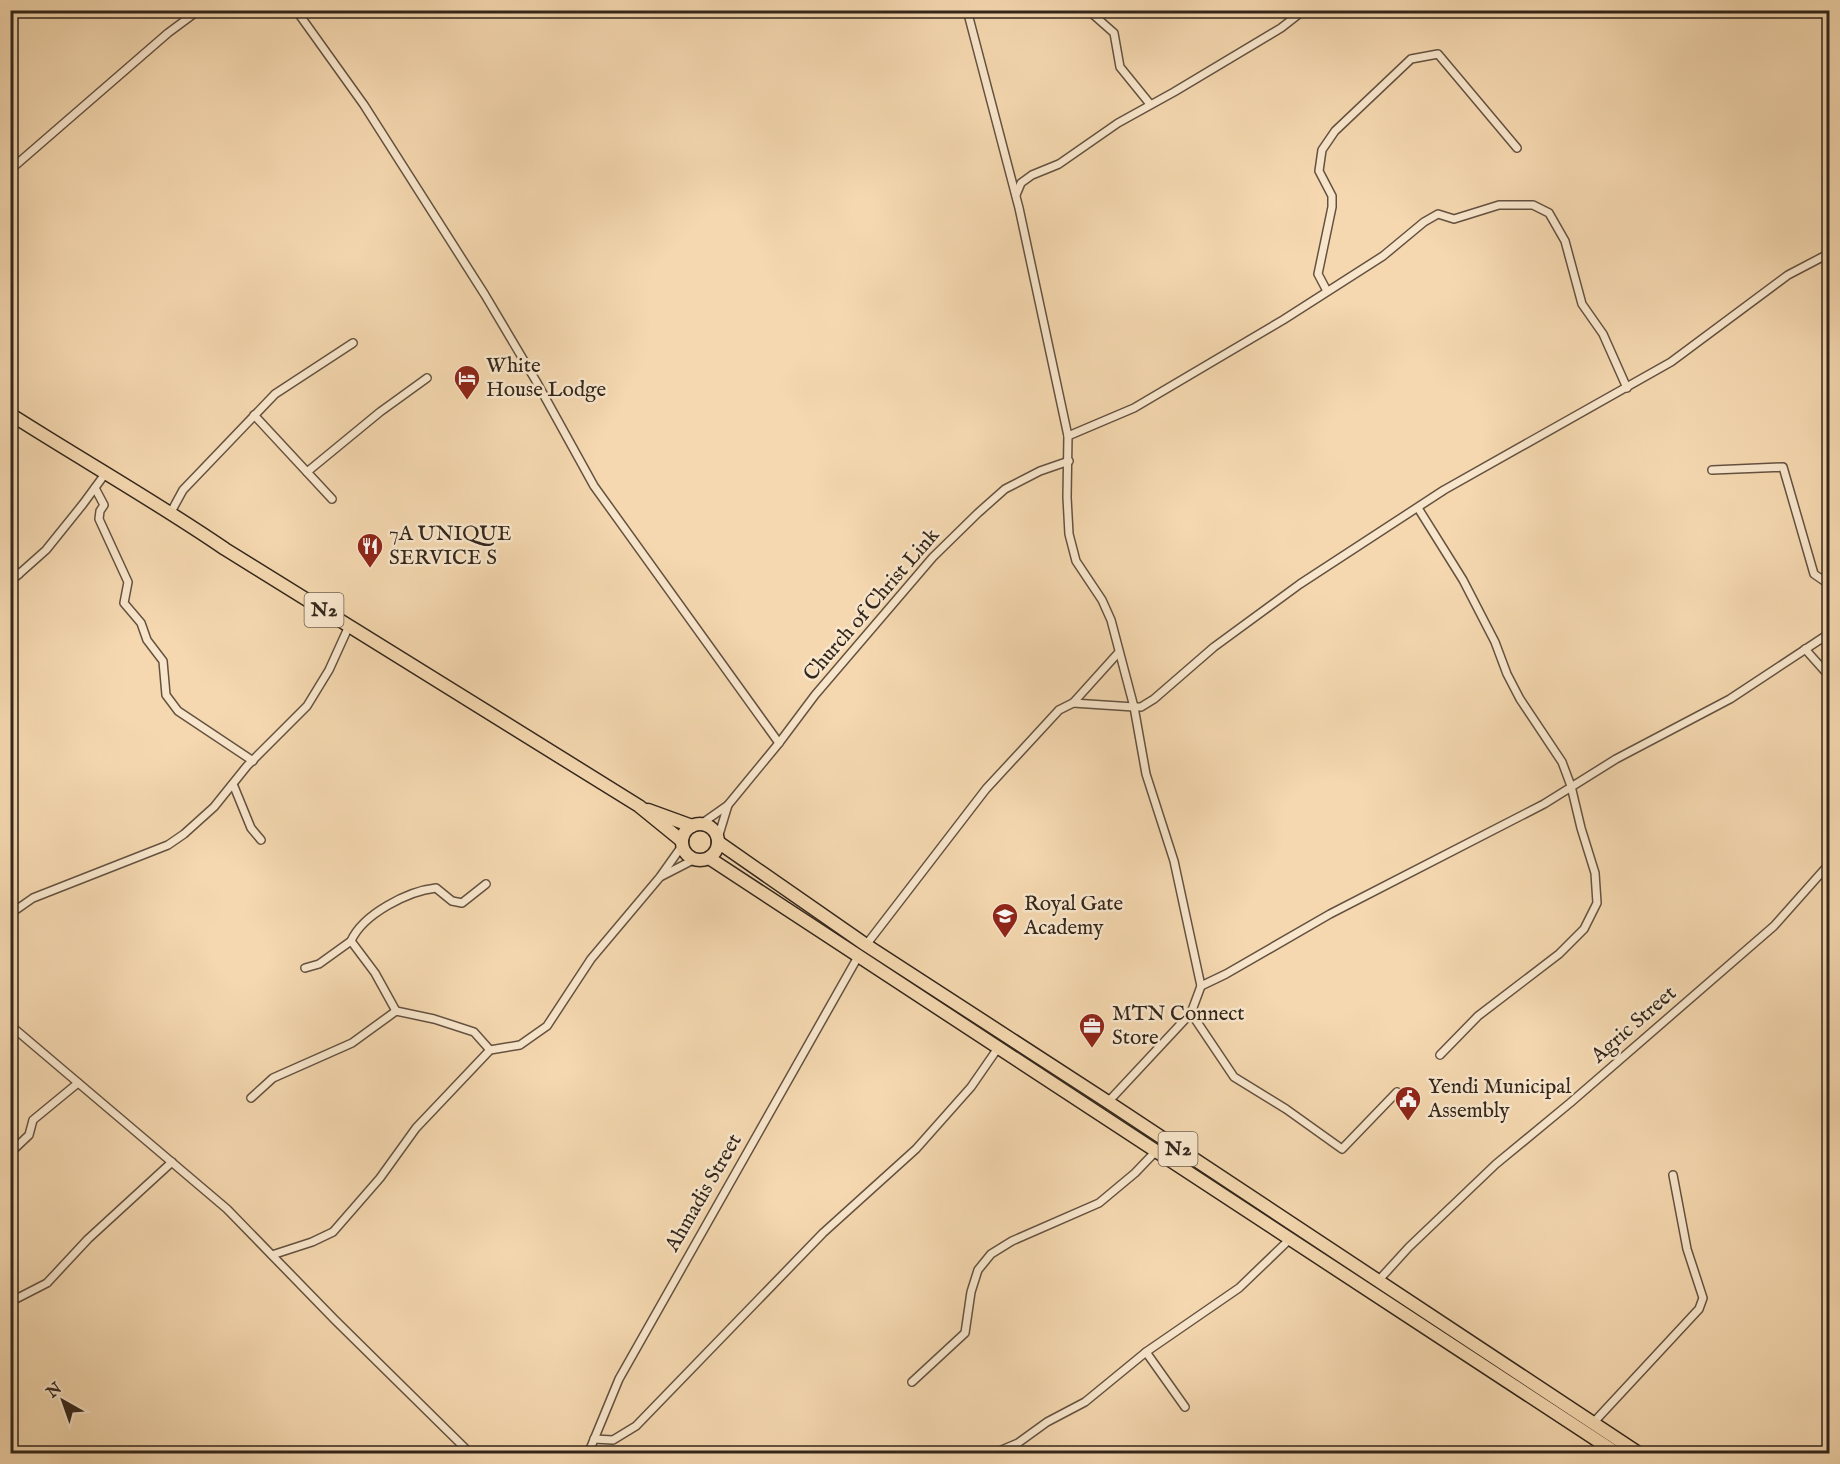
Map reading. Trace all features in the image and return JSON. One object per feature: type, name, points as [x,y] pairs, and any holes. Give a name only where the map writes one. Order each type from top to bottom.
[{"type":"highway","name":"N2","points":[[10,414],[105,474],[171,512],[225,549],[639,806],[682,844]]},
{"type":"highway","name":"N2","points":[[639,806],[696,825]]},
{"type":"highway","points":[[696,825],[710,826],[718,840],[716,851],[709,858],[695,859],[687,854],[682,844],[685,832],[696,825]]},
{"type":"highway","name":"N2","points":[[718,840],[862,950],[998,1048],[1290,1239],[1374,1286],[1594,1422],[1640,1454]]},
{"type":"highway","name":"N2","points":[[709,858],[1108,1102],[1618,1454]]},
{"type":"street","points":[[10,170],[168,33],[199,10]]},
{"type":"street","points":[[296,10],[364,105],[484,295],[536,381],[594,486],[779,743]]},
{"type":"street","points":[[967,10],[1016,195],[1068,435],[1069,534],[1076,561],[1102,600],[1112,620],[1134,707],[1146,774],[1174,861],[1201,986],[1191,1013],[1108,1102]]},
{"type":"street","points":[[1088,10],[1114,33],[1120,67],[1150,104]]},
{"type":"street","points":[[1016,195],[1021,183],[1032,175],[1059,164],[1118,123],[1281,28],[1304,10]]},
{"type":"street","points":[[1327,291],[1318,274],[1332,207],[1332,196],[1319,171],[1322,150],[1335,131],[1411,59],[1438,54],[1517,148]]},
{"type":"street","points":[[1068,435],[1134,408],[1283,320],[1383,256],[1424,222],[1438,214],[1454,219],[1499,205],[1533,206],[1549,213],[1565,241],[1582,304],[1603,334],[1627,388]]},
{"type":"street","points":[[1073,702],[1141,707],[1154,699],[1214,647],[1300,584],[1444,490],[1671,362],[1788,276],[1830,253]]},
{"type":"street","points":[[171,512],[183,490],[275,394],[353,344]]},
{"type":"street","points":[[307,472],[380,412],[427,378]]},
{"type":"street","points":[[254,415],[332,499]]},
{"type":"street","name":"Church of Christ Link","points":[[696,825],[728,805],[815,695],[933,557],[978,513],[1005,489],[1040,471],[1069,461]]},
{"type":"street","points":[[1712,470],[1784,467],[1814,574],[1830,585]]},
{"type":"street","points":[[10,582],[46,550],[105,474]]},
{"type":"street","points":[[95,488],[104,505],[99,519],[128,582],[124,603],[141,623],[147,640],[163,661],[166,695],[178,711],[253,761]]},
{"type":"street","points":[[1418,508],[1463,580],[1495,642],[1507,674],[1520,699],[1562,762],[1595,873],[1597,903],[1584,929],[1559,954],[1478,1016],[1440,1055]]},
{"type":"street","points":[[10,568],[19,574]]},
{"type":"street","points":[[10,915],[33,898],[168,845],[184,834],[214,807],[253,761],[307,706],[329,670],[349,626]]},
{"type":"street","points":[[1201,986],[1329,914],[1544,804],[1616,759],[1730,699],[1830,633]]},
{"type":"street","points":[[1805,649],[1830,677]]},
{"type":"street","name":"Ahmadis Street","points":[[588,1454],[619,1379],[862,950],[986,789],[1059,710],[1073,702],[1119,652]]},
{"type":"street","points":[[233,784],[251,828],[261,840]]},
{"type":"street","name":"Church of Christ Link","points":[[718,840],[728,805]]},
{"type":"street","points":[[272,1255],[312,1242],[333,1232],[380,1178],[417,1128],[490,1050],[520,1045],[547,1026],[591,959],[660,877],[682,844]]},
{"type":"street","points":[[660,877],[695,859]]},
{"type":"street","name":"Agric Street","points":[[1374,1286],[1409,1247],[1496,1164],[1774,926],[1830,863]]},
{"type":"street","points":[[305,968],[319,964],[351,941],[362,923],[403,897],[424,889],[436,888],[453,901],[462,903],[486,884]]},
{"type":"street","points":[[351,941],[375,973],[396,1011]]},
{"type":"street","points":[[251,1098],[273,1078],[352,1043],[396,1011],[434,1019],[474,1032],[490,1050]]},
{"type":"street","points":[[1191,1013],[1234,1077],[1286,1109],[1342,1149],[1397,1092]]},
{"type":"street","points":[[10,1025],[227,1209],[471,1454]]},
{"type":"street","points":[[594,1439],[613,1440],[636,1426],[823,1233],[916,1149],[970,1087],[998,1048]]},
{"type":"street","points":[[10,1153],[29,1135],[33,1119],[78,1083]]},
{"type":"street","points":[[912,1382],[966,1333],[978,1270],[991,1254],[1012,1241],[1099,1203],[1157,1150]]},
{"type":"street","points":[[10,1302],[47,1283],[88,1239],[172,1162]]},
{"type":"street","points":[[1594,1422],[1698,1309],[1703,1298],[1687,1249],[1673,1175]]},
{"type":"street","points":[[992,1454],[1018,1443],[1047,1422],[1085,1402],[1146,1352],[1239,1288],[1290,1239]]},
{"type":"street","points":[[1146,1352],[1185,1407]]},
{"type":"place","name":"White House Lodge","points":[[467,401]]},
{"type":"place","name":"7A UNIQUE SERVICE S","points":[[370,569]]},
{"type":"place","name":"Royal Gate Academy","points":[[1005,939]]},
{"type":"place","name":"MTN Connect Store","points":[[1092,1049]]},
{"type":"place","name":"Yendi Municipal Assembly","points":[[1408,1122]]}]
